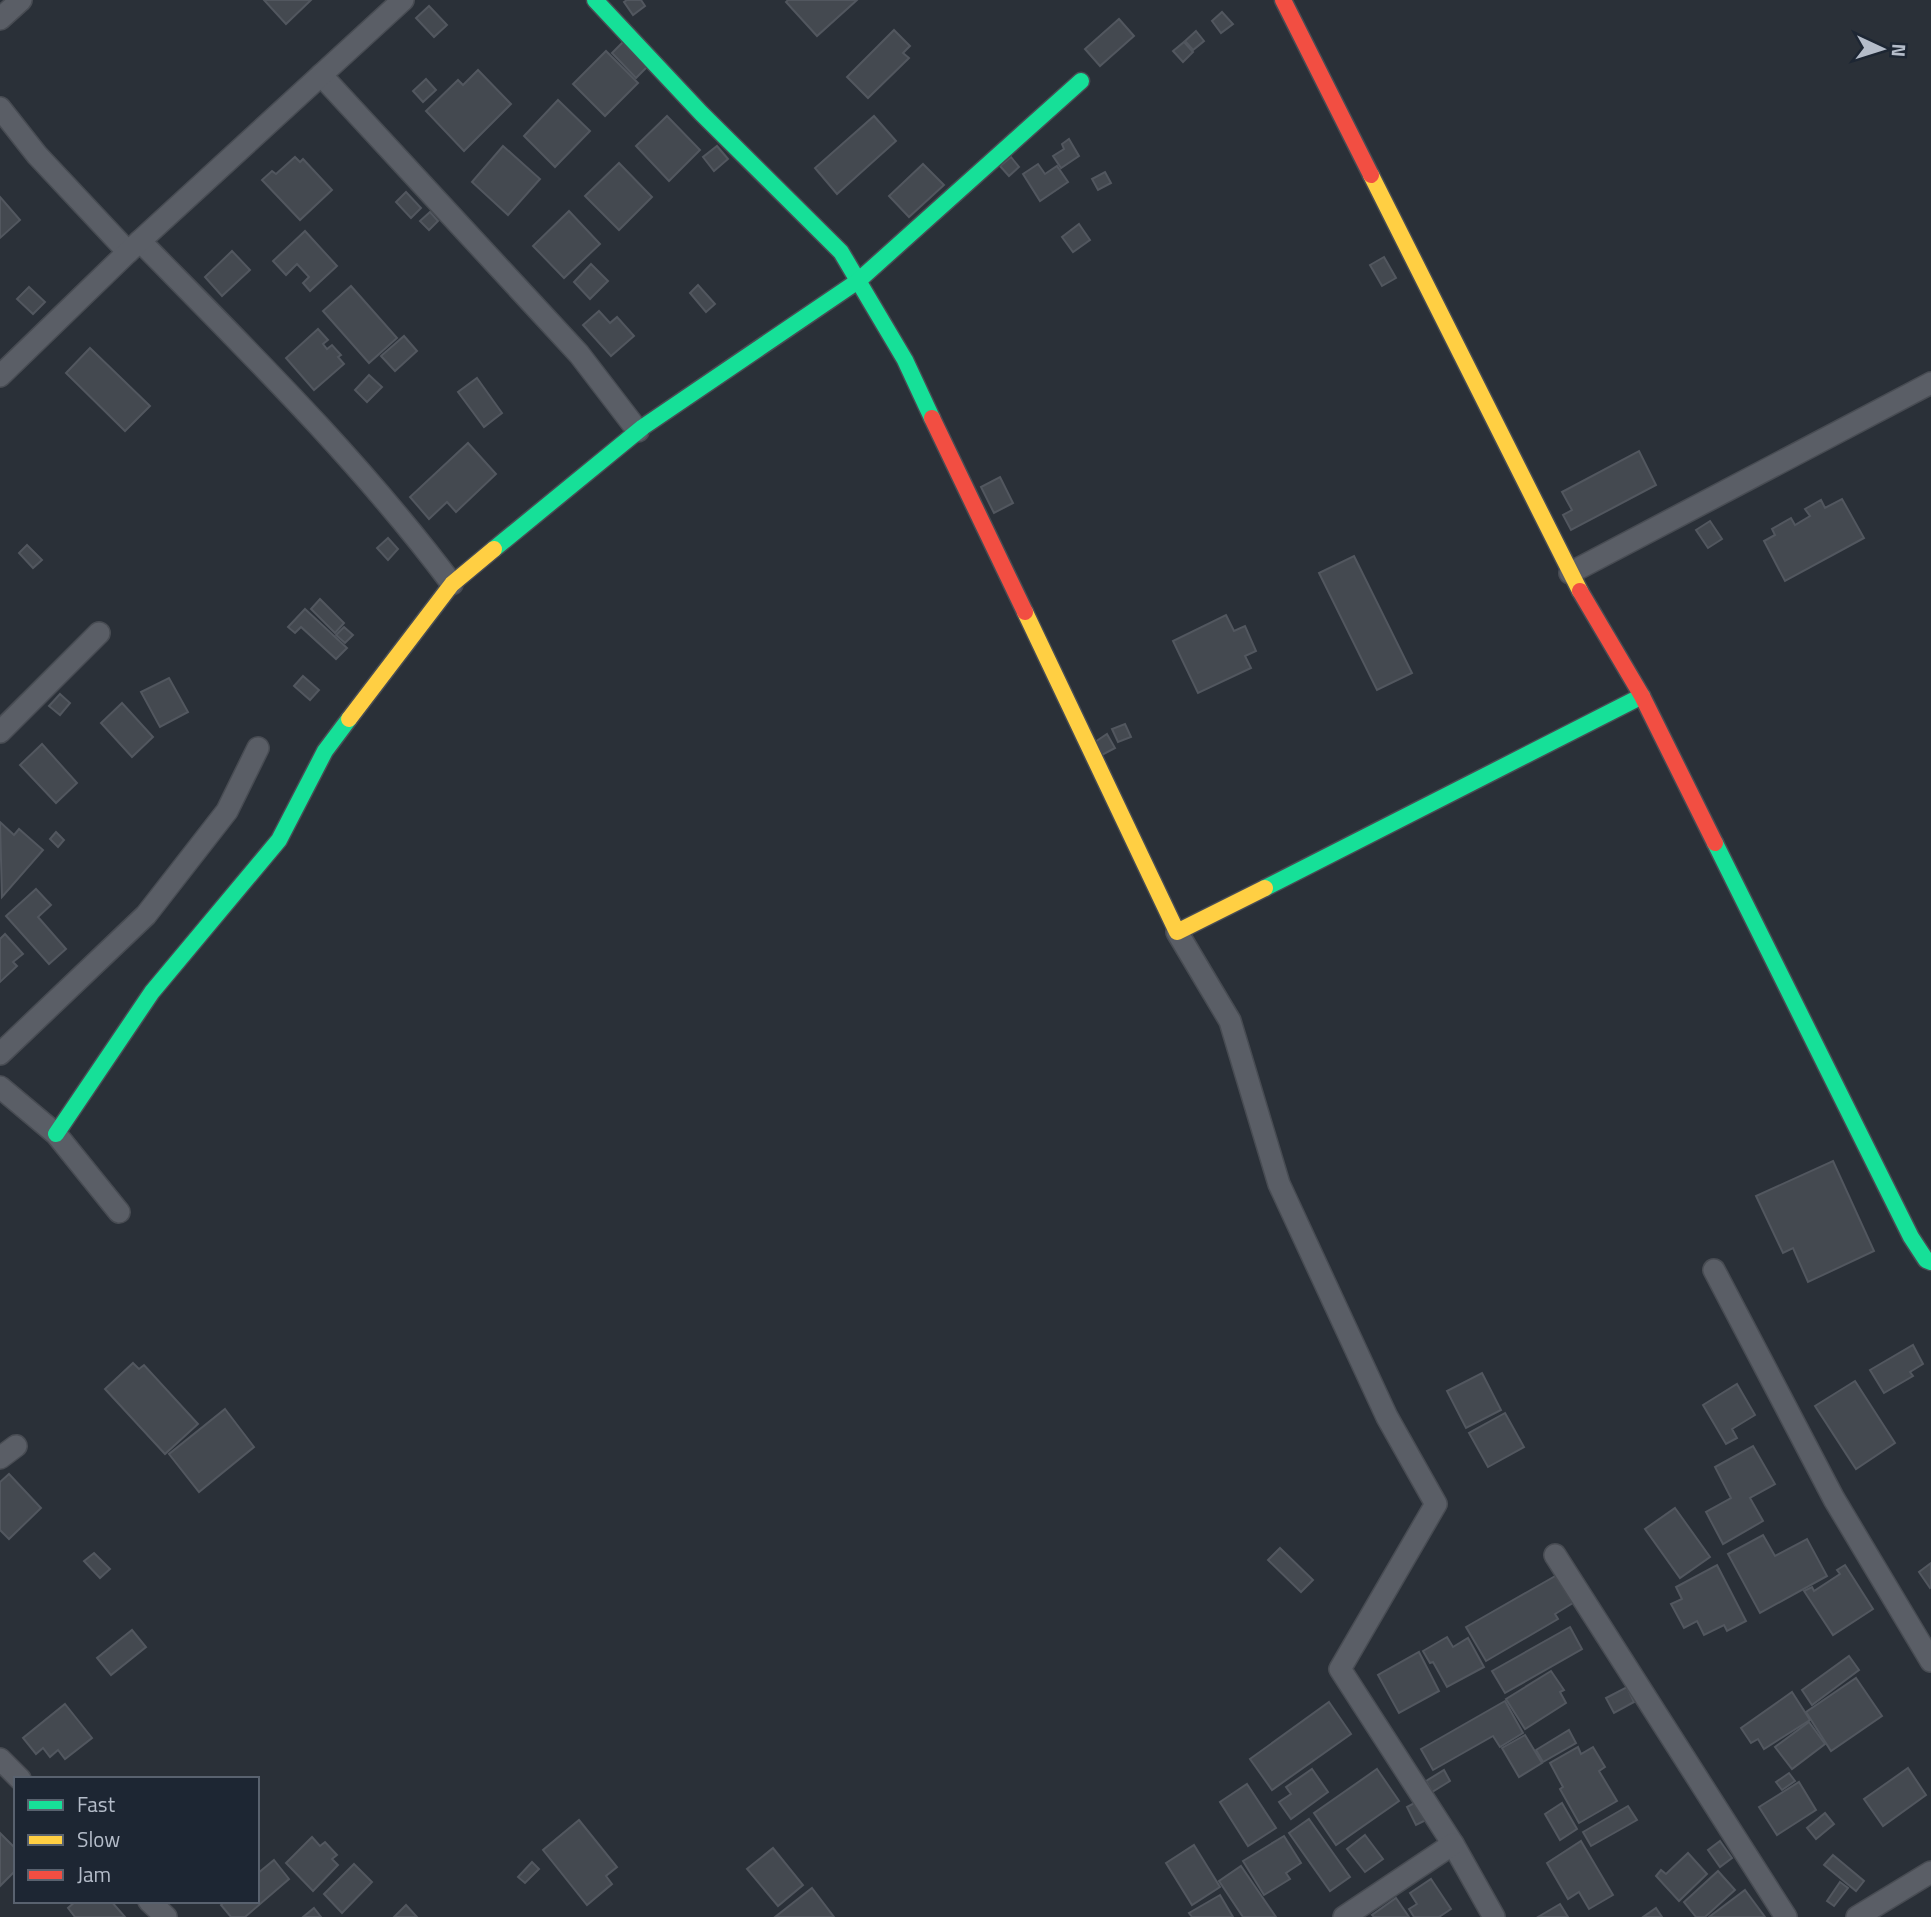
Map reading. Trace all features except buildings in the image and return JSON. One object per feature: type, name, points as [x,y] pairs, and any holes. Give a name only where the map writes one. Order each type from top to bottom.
[{"type":"street","points":[[0,19],[21,0]]},
{"type":"street","points":[[0,376],[134,246],[403,0]]},
{"type":"street","points":[[595,0],[701,113],[841,251],[905,360],[1177,932],[1230,1021],[1279,1184],[1387,1417],[1436,1504],[1340,1669],[1453,1844],[1494,1917]]},
{"type":"street","points":[[1283,0],[1570,573],[1642,696],[1912,1237],[1926,1259],[1931,1262]]},
{"type":"street","points":[[321,75],[579,354],[638,431]]},
{"type":"street","points":[[56,1133],[152,992],[279,840],[325,751],[453,584],[638,431],[858,281],[1080,81]]},
{"type":"street","points":[[0,108],[37,155],[287,391],[408,526],[453,584]]},
{"type":"street","points":[[1570,573],[1931,383]]},
{"type":"street","points":[[0,732],[99,633]]},
{"type":"street","points":[[1177,932],[1642,696]]},
{"type":"street","points":[[0,1054],[146,915],[227,811],[258,748]]},
{"type":"street","points":[[0,1087],[56,1133],[119,1212]]},
{"type":"street","points":[[1714,1270],[1834,1499],[1931,1661]]},
{"type":"street","points":[[1555,1555],[1786,1917]]},
{"type":"street","points":[[0,1759],[18,1777]]},
{"type":"street","points":[[1344,1917],[1453,1844]]},
{"type":"street","points":[[1857,1917],[1931,1872]]},
{"type":"street","points":[[151,1903],[166,1917]]},
{"type":"traffic: fast","points":[[595,0],[701,113],[841,252],[905,360],[932,418]]},
{"type":"traffic: fast","points":[[494,549],[643,427],[858,281],[1081,81]]},
{"type":"traffic: fast","points":[[1265,888],[1642,696]]},
{"type":"traffic: fast","points":[[56,1134],[152,992],[279,840],[325,751],[349,719]]},
{"type":"traffic: fast","points":[[1715,843],[1911,1237],[1926,1260],[1931,1262]]},
{"type":"traffic: slow","points":[[1371,175],[1580,591]]},
{"type":"traffic: slow","points":[[349,719],[452,584],[494,549]]},
{"type":"traffic: slow","points":[[1025,612],[1177,932],[1265,888]]},
{"type":"traffic: jam","points":[[1283,0],[1371,175]]},
{"type":"traffic: jam","points":[[932,418],[1025,612]]},
{"type":"traffic: jam","points":[[1580,591],[1642,696],[1715,843]]}]
